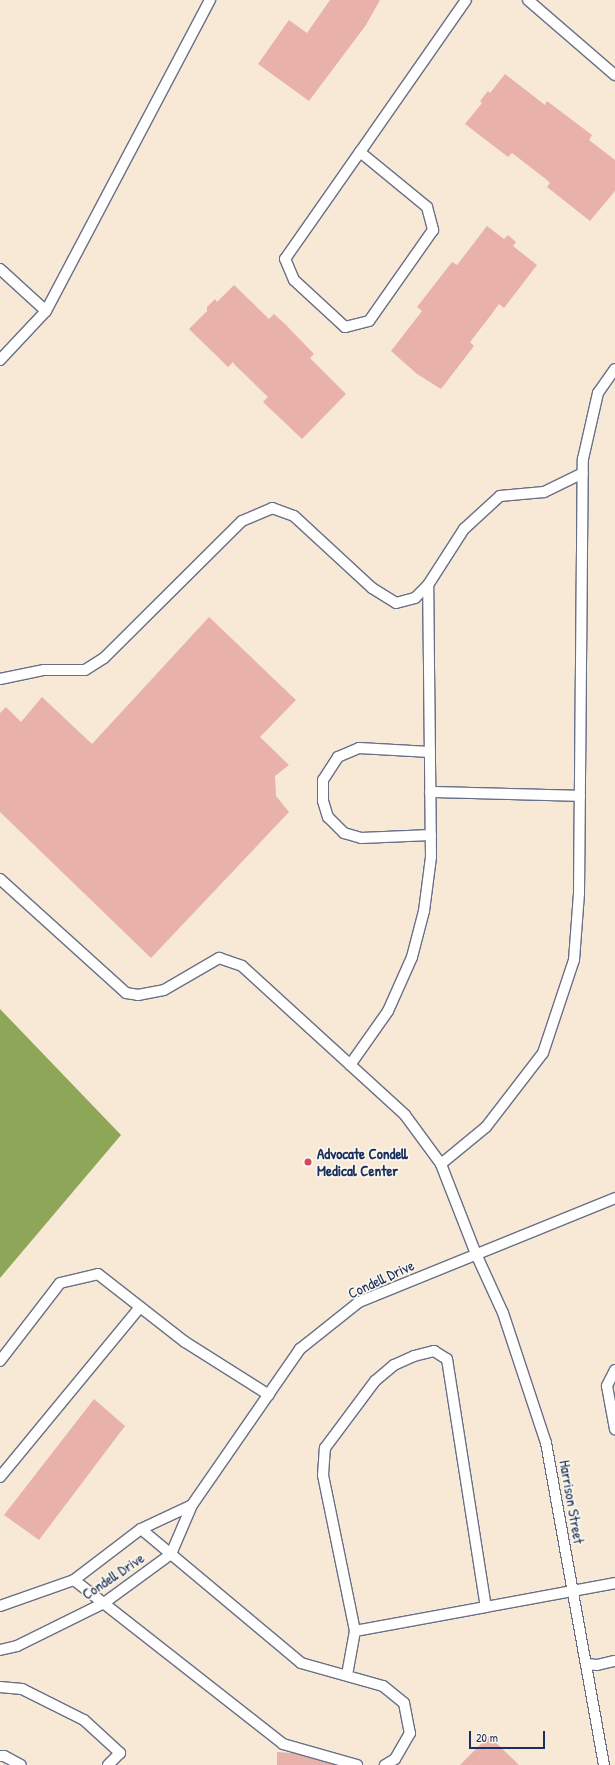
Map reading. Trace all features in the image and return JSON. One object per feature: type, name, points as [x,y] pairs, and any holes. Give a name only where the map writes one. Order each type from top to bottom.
[{"type":"lane","points":[[0,360],[46,311],[210,0]]},
{"type":"lane","points":[[360,152],[427,208],[433,230],[369,322],[346,327],[294,280],[285,259],[466,0]]},
{"type":"lane","points":[[528,0],[615,75]]},
{"type":"lane","points":[[0,269],[46,311]]},
{"type":"lane","points":[[441,1164],[486,1127],[543,1053],[574,960],[579,893],[583,459],[598,393],[615,370]]},
{"type":"lane","points":[[0,679],[44,670],[85,670],[104,658],[242,521],[272,508],[294,516],[372,588],[396,603],[415,598],[428,584],[464,529],[500,496],[544,492],[583,474]]},
{"type":"lane","points":[[350,1065],[388,1011],[412,957],[424,911],[431,835],[428,584]]},
{"type":"lane","points":[[430,752],[359,748],[338,757],[323,780],[323,801],[328,817],[344,833],[361,838],[431,835]]},
{"type":"lane","points":[[430,792],[580,796]]},
{"type":"lane","name":"Harrison Street","points":[[0,879],[126,993],[151,994],[164,990],[219,958],[242,966],[410,1121],[441,1164],[476,1254],[503,1313],[546,1443],[604,1765]]},
{"type":"lane","name":"Condell Drive","points":[[0,1650],[18,1646],[104,1603],[171,1554],[192,1505],[300,1349],[360,1302],[615,1198]]},
{"type":"lane","points":[[0,1361],[60,1282],[98,1274],[185,1342],[268,1395]]},
{"type":"lane","points":[[0,1477],[140,1307]]},
{"type":"lane","points":[[347,1675],[355,1631],[323,1475],[325,1448],[375,1381],[394,1365],[434,1351],[447,1359],[486,1607]]},
{"type":"lane","points":[[615,1370],[607,1386],[615,1429]]},
{"type":"lane","name":"Condell Drive","points":[[0,1606],[74,1580],[141,1529],[192,1505]]},
{"type":"lane","points":[[141,1529],[301,1662],[384,1686],[404,1703],[410,1733],[395,1759],[384,1765]]},
{"type":"lane","points":[[74,1580],[283,1744],[357,1765]]},
{"type":"lane","points":[[355,1631],[615,1583]]},
{"type":"lane","points":[[586,1664],[597,1665],[615,1661]]},
{"type":"lane","points":[[0,1687],[22,1689],[84,1720],[120,1753],[108,1765]]},
{"type":"lane","points":[[0,1756],[4,1756],[21,1765]]},
{"type":"green space","points":[[0,1009],[121,1135],[0,1278]]},
{"type":"building","points":[[330,0],[380,0],[366,25],[309,101],[258,64],[289,20],[307,33]]},
{"type":"building","points":[[505,74],[545,105],[547,101],[592,135],[589,140],[615,160],[615,191],[590,221],[547,187],[550,183],[547,180],[512,153],[508,157],[465,124],[482,103],[480,101],[488,91],[490,93]]},
{"type":"building","points":[[487,226],[504,239],[508,235],[516,242],[513,246],[537,265],[504,308],[499,304],[470,342],[474,346],[441,389],[417,374],[391,351],[422,311],[417,307],[452,262],[457,265]]},
{"type":"building","points":[[234,285],[269,319],[274,314],[286,325],[314,354],[310,358],[346,394],[302,439],[263,402],[268,397],[233,362],[228,367],[189,329],[207,311],[207,307],[215,299],[217,302]]},
{"type":"building","points":[[209,617],[296,700],[260,737],[289,765],[275,776],[276,796],[289,812],[151,958],[0,812],[0,713],[6,707],[21,722],[42,697],[92,744]]},
{"type":"building","points":[[94,1399],[125,1426],[39,1540],[4,1515]]},
{"type":"building","points":[[489,1736],[519,1765],[460,1765]]},
{"type":"building","points":[[277,1752],[307,1754],[343,1765],[277,1765]]},
{"type":"place","name":"Advocate Condell Medical Center","points":[[308,1162]]}]
